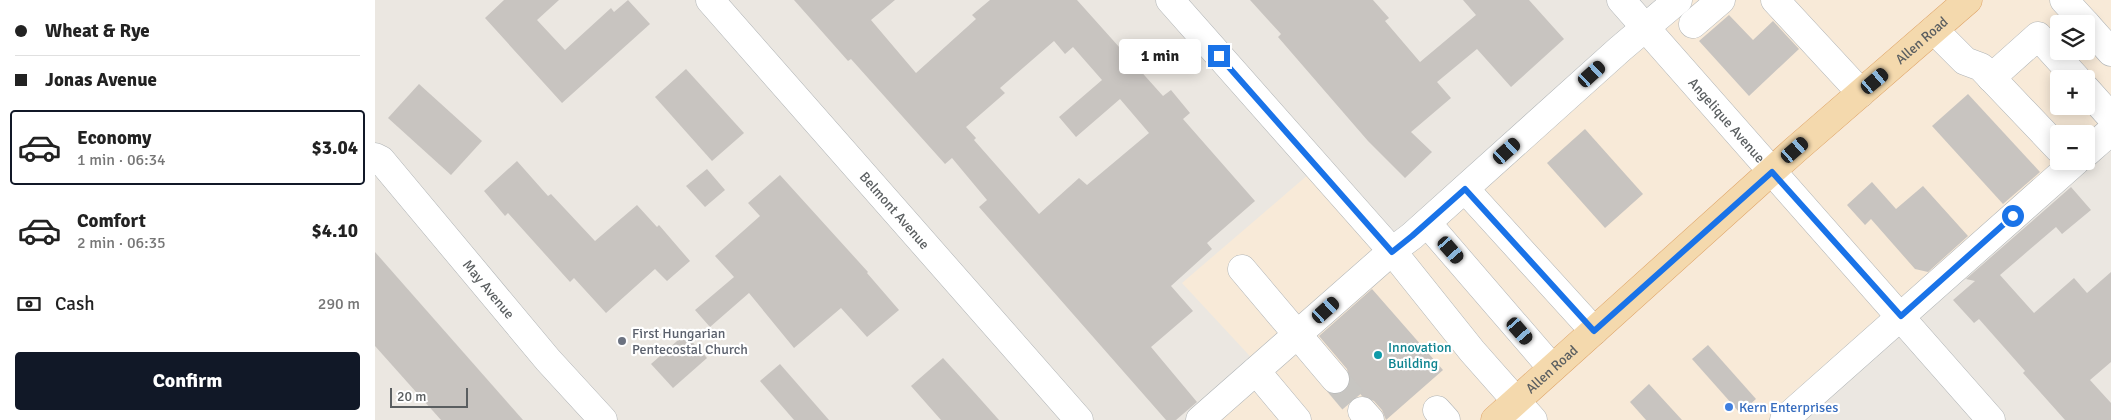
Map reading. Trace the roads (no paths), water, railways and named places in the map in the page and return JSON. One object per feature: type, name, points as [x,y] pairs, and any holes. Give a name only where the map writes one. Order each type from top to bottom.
[{"type":"main road","name":"Allen Road","points":[[1495,420],[1772,172],[1968,0]]},
{"type":"street","name":"Belmont Avenue","points":[[710,0],[1079,420]]},
{"type":"street","points":[[1170,0],[1392,252],[1472,351],[1533,420]]},
{"type":"street","name":"Angelique Avenue","points":[[1621,0],[1991,420]]},
{"type":"street","points":[[1200,420],[1427,223],[1678,0]]},
{"type":"street","points":[[1693,24],[1721,0]]},
{"type":"street","points":[[1775,0],[1861,93]]},
{"type":"street","points":[[2064,0],[2078,15]]},
{"type":"street","points":[[1934,30],[1965,61],[1981,67],[2050,136]]},
{"type":"street","points":[[2095,34],[2111,52]]},
{"type":"street","points":[[1991,78],[2037,36],[2069,70]]},
{"type":"street","points":[[2095,99],[2111,117]]},
{"type":"street","points":[[2095,142],[2111,131]]},
{"type":"street","name":"May Avenue","points":[[375,157],[381,160],[548,360],[603,420]]},
{"type":"street","points":[[1784,420],[2060,170]]},
{"type":"street","points":[[1465,189],[1594,331]]},
{"type":"street","points":[[1427,223],[1552,368]]},
{"type":"street","points":[[1243,269],[1335,379]]},
{"type":"street","points":[[1256,371],[1297,420]]},
{"type":"tunnel","points":[[1335,379],[1362,411]]},
{"type":"place","name":"First Hungarian Pentecostal Church","points":[[622,341]]},
{"type":"place","name":"Innovation Building","points":[[1378,355]]},
{"type":"place","name":"Kern Enterprises","points":[[1729,407]]}]
